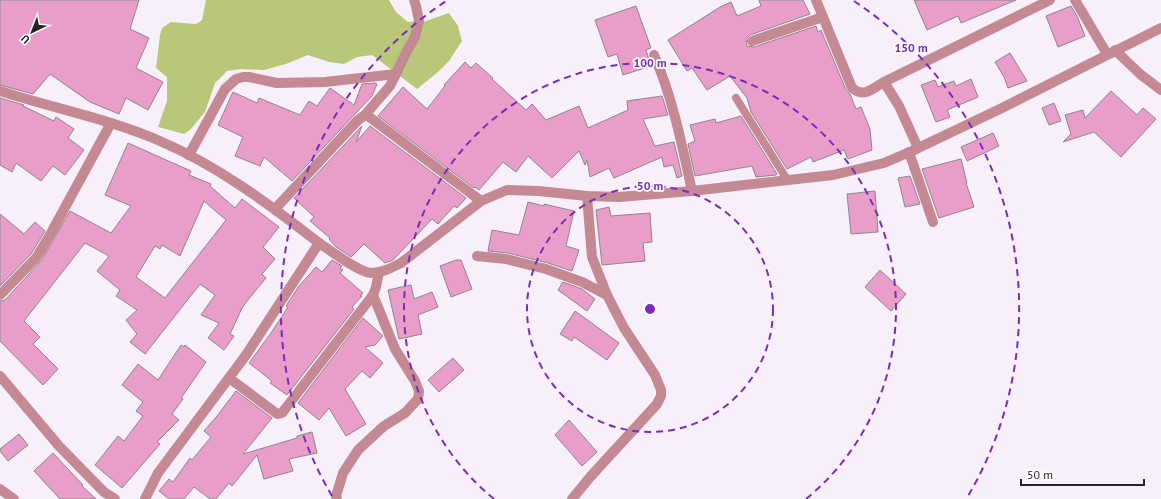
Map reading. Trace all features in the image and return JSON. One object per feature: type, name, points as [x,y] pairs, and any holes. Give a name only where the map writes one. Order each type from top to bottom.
[{"type":"street","points":[[275,209],[358,120],[364,116],[390,86],[415,37],[419,21],[414,0]]},
{"type":"street","points":[[816,0],[852,88],[858,92],[865,93],[1035,3],[1050,0]]},
{"type":"street","points":[[1076,0],[1111,52],[1161,90]]},
{"type":"street","points":[[752,41],[823,17]]},
{"type":"street","points":[[0,91],[40,104],[110,123],[160,141],[189,155],[255,195],[319,243],[357,268],[367,272],[378,272],[390,269],[400,263],[481,201],[502,192],[512,190],[539,191],[587,196],[619,197],[788,181],[832,175],[884,163],[1002,108],[1161,28]]},
{"type":"street","points":[[654,55],[663,76],[676,119],[692,191]]},
{"type":"street","points":[[189,155],[226,89],[236,79],[249,77],[277,83],[325,82],[396,74]]},
{"type":"street","points":[[884,82],[899,106],[914,150],[932,222]]},
{"type":"street","points":[[364,116],[368,116],[481,201]]},
{"type":"street","points":[[0,295],[36,258],[110,123]]},
{"type":"street","points":[[572,499],[657,404],[661,396],[661,390],[656,375],[624,328],[608,295],[592,256],[587,196]]},
{"type":"street","points":[[145,499],[158,473],[246,356],[319,243]]},
{"type":"street","points":[[478,256],[506,259],[546,269],[582,282],[608,295]]},
{"type":"street","points":[[229,378],[276,413],[280,414],[373,295],[376,287],[378,272]]},
{"type":"street","points":[[337,499],[336,496],[343,473],[358,450],[384,426],[404,413],[418,399],[419,391],[415,381],[395,349],[373,295]]},
{"type":"street","points":[[0,376],[59,446],[104,492],[115,499]]},
{"type":"street","points":[[0,489],[14,499]]},
{"type":"lane","points":[[736,98],[788,181]]},
{"type":"green space","points":[[206,0],[389,0],[396,12],[408,22],[423,22],[449,13],[458,26],[462,41],[449,61],[417,89],[372,55],[357,57],[344,64],[329,62],[308,55],[286,64],[264,70],[241,69],[227,71],[215,83],[205,112],[190,130],[184,134],[158,127],[167,101],[167,77],[156,68],[160,35],[162,28],[171,22],[196,24],[202,20]]},
{"type":"building","points":[[0,0],[139,0],[130,29],[149,38],[136,68],[163,82],[148,110],[126,98],[119,114],[90,102],[50,74],[33,94],[0,85]]},
{"type":"building","points":[[759,0],[803,0],[810,14],[750,35],[746,39],[747,46],[754,47],[816,26],[818,32],[821,30],[846,90],[850,94],[856,109],[861,107],[870,129],[872,150],[848,159],[844,150],[813,162],[811,157],[787,169],[751,112],[747,98],[730,76],[707,90],[692,68],[687,71],[668,40],[720,7],[731,2],[737,16],[761,6]]},
{"type":"building","points":[[914,0],[1016,0],[961,23],[958,16],[927,30]]},
{"type":"building","points":[[636,6],[651,48],[646,50],[651,66],[623,75],[617,54],[608,57],[595,20]]},
{"type":"building","points":[[1071,6],[1077,16],[1085,36],[1058,47],[1046,16]]},
{"type":"building","points":[[1010,53],[1027,81],[1008,88],[1004,77],[995,62]]},
{"type":"building","points":[[465,62],[471,68],[476,63],[526,110],[532,104],[546,120],[579,106],[588,128],[628,110],[627,101],[662,96],[668,115],[643,119],[655,146],[674,142],[682,176],[677,178],[673,165],[664,167],[662,157],[614,178],[609,168],[590,177],[587,160],[585,165],[579,151],[552,178],[528,156],[516,172],[503,162],[479,190],[475,187],[474,188],[378,116],[403,87],[427,109],[445,86],[444,85]]},
{"type":"building","points":[[971,79],[978,97],[947,110],[950,117],[936,122],[921,85],[935,80],[938,87],[954,81],[956,86]]},
{"type":"building","points":[[362,84],[377,84],[372,96],[292,181],[264,157],[260,166],[235,156],[243,137],[218,125],[233,92],[257,103],[259,98],[300,115],[309,101],[317,106],[330,88],[354,105]]},
{"type":"building","points":[[1111,91],[1137,115],[1143,108],[1156,119],[1121,157],[1094,132],[1063,142],[1071,134],[1065,115],[1083,110],[1085,118]]},
{"type":"building","points":[[0,98],[24,105],[23,106],[54,121],[56,117],[74,129],[68,138],[84,150],[65,175],[53,166],[41,181],[16,163],[12,172],[0,165]]},
{"type":"building","points":[[1054,103],[1061,121],[1049,125],[1042,108]]},
{"type":"building","points":[[741,116],[777,174],[756,177],[752,166],[695,176],[688,144],[695,141],[690,125],[715,119],[716,123]]},
{"type":"building","points":[[362,126],[356,142],[370,126],[466,198],[457,208],[454,206],[438,224],[432,219],[393,260],[385,263],[364,244],[351,257],[336,247],[329,239],[330,238],[310,221],[314,217],[294,198]]},
{"type":"building","points":[[993,133],[999,146],[967,161],[961,147]]},
{"type":"building","points":[[128,143],[191,171],[189,175],[211,184],[210,186],[235,208],[242,199],[279,227],[263,247],[275,259],[262,274],[266,278],[242,308],[230,334],[234,336],[224,350],[208,338],[219,323],[201,315],[215,295],[200,284],[145,354],[130,342],[137,334],[126,320],[137,310],[116,296],[120,290],[97,271],[109,256],[85,243],[24,321],[40,337],[33,344],[58,369],[43,385],[0,341],[0,301],[5,300],[41,261],[70,211],[111,233],[131,206],[105,195]],"holes":[[[204,201],[226,220],[165,298],[136,277],[155,246],[160,249],[162,245],[180,256]]]},
{"type":"building","points":[[961,159],[966,183],[974,207],[939,218],[922,169]]},
{"type":"building","points":[[910,176],[920,204],[905,207],[898,178]]},
{"type":"building","points":[[875,191],[878,232],[851,234],[847,194]]},
{"type":"building","points":[[528,202],[574,211],[566,246],[579,250],[572,271],[548,263],[508,253],[488,251],[492,230],[519,235]]},
{"type":"building","points":[[609,207],[611,216],[650,213],[652,242],[643,243],[645,261],[602,265],[596,210]]},
{"type":"building","points":[[0,214],[24,234],[35,222],[45,231],[31,254],[0,286]]},
{"type":"building","points":[[332,260],[342,266],[340,268],[343,270],[340,273],[363,293],[360,296],[362,296],[352,307],[354,309],[287,395],[270,383],[272,381],[249,363],[288,307],[286,306],[299,286],[316,267],[322,272]]},
{"type":"building","points":[[456,260],[461,260],[472,289],[451,297],[440,266]]},
{"type":"building","points":[[880,270],[906,294],[891,311],[865,287]]},
{"type":"building","points":[[563,282],[582,289],[595,299],[587,311],[558,290]]},
{"type":"building","points":[[411,285],[414,299],[432,292],[438,307],[418,315],[422,334],[399,339],[388,290]]},
{"type":"building","points":[[575,311],[619,343],[607,360],[574,337],[572,341],[560,334]]},
{"type":"building","points":[[363,318],[383,336],[375,345],[365,347],[383,363],[370,378],[362,371],[345,389],[366,424],[346,436],[329,408],[319,420],[298,403]]},
{"type":"building","points":[[181,345],[184,347],[185,345],[206,362],[181,398],[183,399],[172,414],[179,420],[157,442],[160,444],[122,488],[95,465],[118,436],[124,441],[143,416],[136,411],[143,402],[122,385],[138,364],[158,380]]},
{"type":"building","points":[[453,358],[464,370],[439,392],[428,380]]},
{"type":"building","points":[[236,391],[272,418],[243,454],[312,432],[317,453],[289,459],[293,471],[264,479],[257,455],[232,486],[229,483],[216,499],[210,499],[194,487],[184,499],[169,499],[159,491],[169,479],[173,482],[190,458],[192,460],[211,437],[204,431]]},
{"type":"building","points":[[569,420],[597,452],[582,466],[555,435]]},
{"type":"building","points":[[19,434],[28,445],[8,461],[0,449]]},
{"type":"building","points":[[53,453],[83,485],[82,486],[96,499],[60,499],[34,471]]}]
